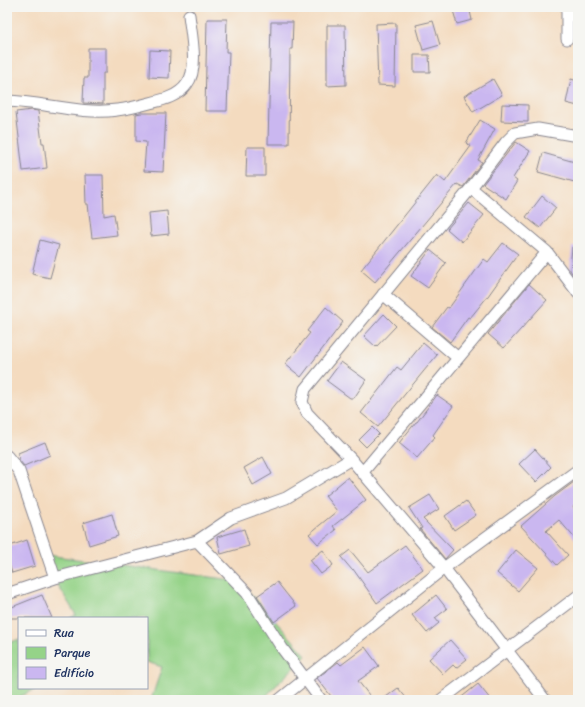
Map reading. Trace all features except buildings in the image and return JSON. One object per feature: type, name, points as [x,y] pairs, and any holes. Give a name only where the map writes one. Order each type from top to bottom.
[{"type":"street","points":[[567,7],[567,39]]},
{"type":"street","points":[[7,101],[85,110],[116,110],[163,100],[177,94],[188,84],[193,68],[193,42],[189,15]]},
{"type":"street","points":[[545,700],[444,568],[351,459],[307,413],[302,402],[302,395],[305,389],[471,188],[506,142],[515,133],[538,129],[578,136]]},
{"type":"street","points":[[471,188],[547,252],[578,293]]},
{"type":"street","points":[[362,473],[547,252]]},
{"type":"street","points":[[383,294],[458,358]]},
{"type":"street","points":[[7,456],[19,471],[55,578]]},
{"type":"street","points":[[7,594],[55,578],[197,541],[231,518],[286,498],[351,459]]},
{"type":"street","points":[[279,700],[444,568],[578,470]]},
{"type":"street","points":[[197,541],[247,593],[282,648],[321,700]]},
{"type":"street","points":[[441,700],[578,596]]},
{"type":"green space","points":[[39,554],[239,581],[306,655],[262,700],[151,700],[162,667],[148,662],[148,617],[72,617],[76,615]]},
{"type":"green space","points":[[18,639],[18,689],[36,689],[13,700],[7,700],[7,644]]}]
